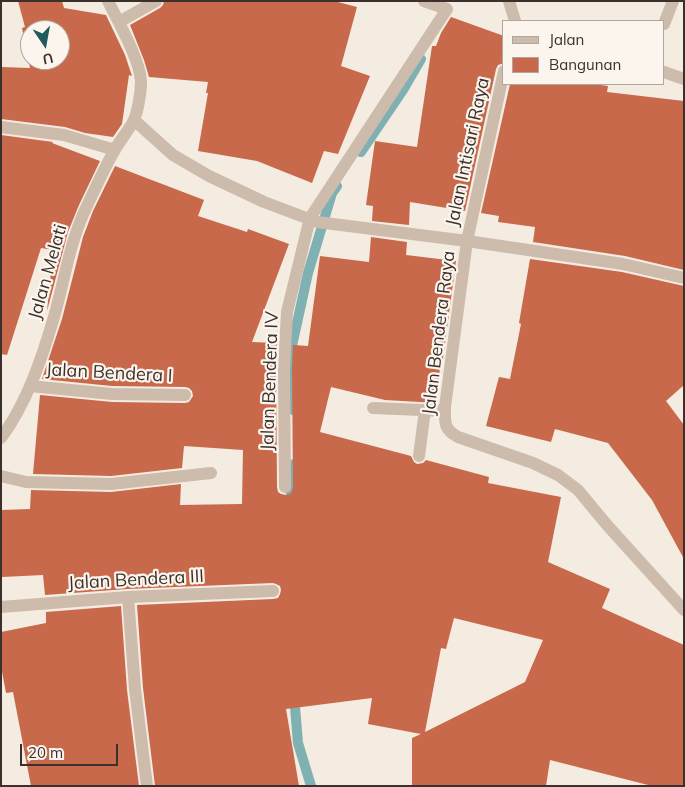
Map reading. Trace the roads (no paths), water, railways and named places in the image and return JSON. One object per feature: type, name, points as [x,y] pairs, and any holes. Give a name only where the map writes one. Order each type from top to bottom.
[{"type":"street","points":[[108,1],[137,64],[141,80],[134,120]]},
{"type":"street","points":[[119,22],[156,1]]},
{"type":"street","name":"Jalan Bendera IV","points":[[285,487],[284,369],[287,312],[313,220],[447,9],[424,1]]},
{"type":"street","points":[[509,1],[515,20]]},
{"type":"street","points":[[665,21],[673,1]]},
{"type":"street","points":[[665,72],[684,79]]},
{"type":"street","name":"Jalan Intisari Raya","points":[[467,241],[502,78]]},
{"type":"street","name":"Jalan Bendera Raya","points":[[134,120],[173,155],[209,176],[264,202],[313,220],[467,241],[445,410],[448,430],[458,437],[533,463],[558,475],[578,490],[684,610]]},
{"type":"street","name":"Jalan Melati","points":[[1,438],[8,429],[30,386],[54,316],[73,240],[85,211],[115,150],[134,120]]},
{"type":"street","points":[[1,128],[64,135],[115,150]]},
{"type":"street","points":[[467,241],[623,264],[684,278]]},
{"type":"street","name":"Jalan Bendera I","points":[[30,386],[112,394],[185,395]]},
{"type":"street","points":[[373,408],[445,410]]},
{"type":"street","points":[[419,456],[426,410]]},
{"type":"street","points":[[1,476],[26,482],[111,484],[211,473]]},
{"type":"street","name":"Jalan Bendera III","points":[[1,607],[128,597],[273,591]]},
{"type":"street","points":[[128,597],[135,689],[147,786]]},
{"type":"waterway","points":[[361,152],[403,90],[421,59]]},
{"type":"waterway","points":[[293,410],[290,355],[308,273],[332,193],[337,186]]},
{"type":"waterway","points":[[290,504],[294,464]]},
{"type":"waterway","points":[[294,695],[298,743],[311,786]]}]
